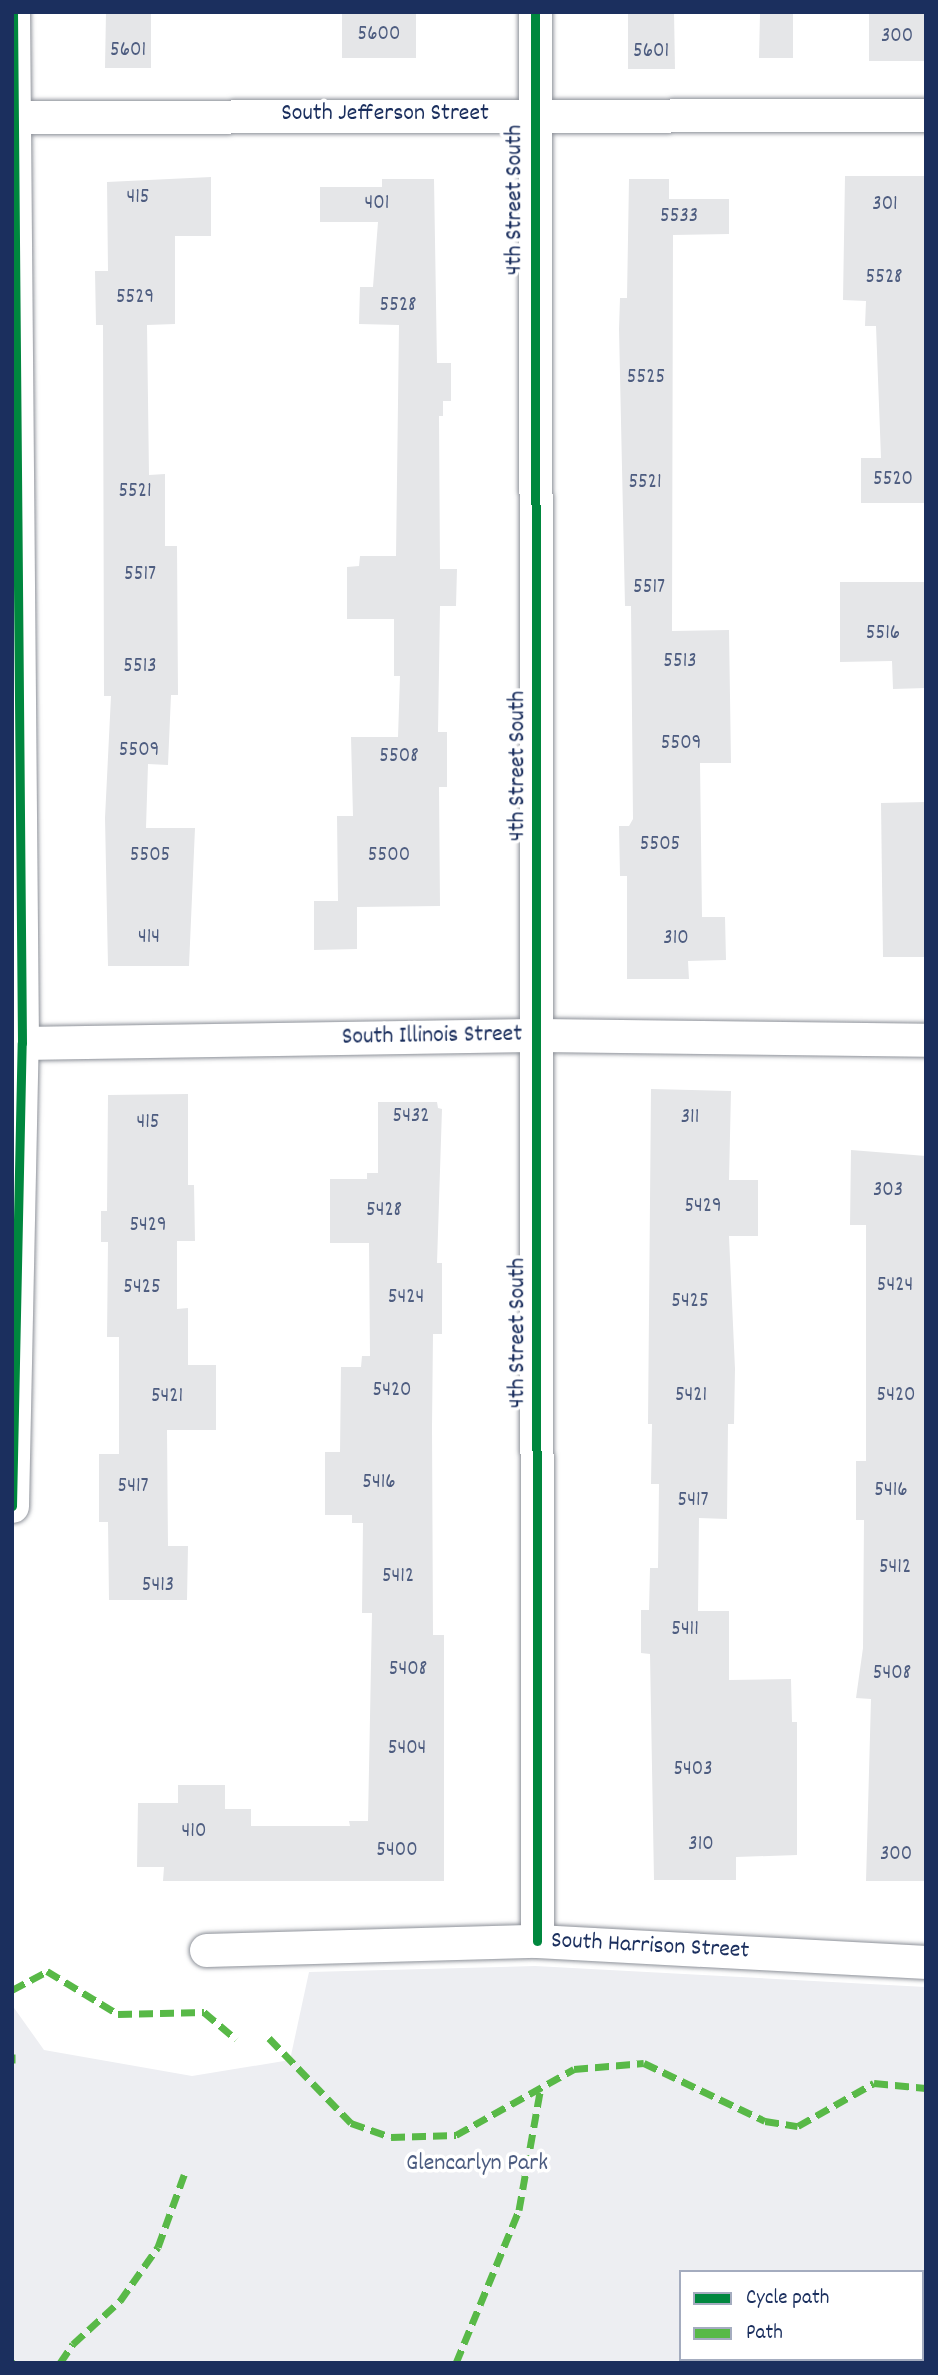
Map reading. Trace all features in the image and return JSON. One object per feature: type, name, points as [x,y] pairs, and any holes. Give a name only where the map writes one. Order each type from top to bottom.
[{"type":"street","points":[[12,1506],[22,1043],[13,12]]},
{"type":"street","name":"4th Street South","points":[[535,12],[539,1035],[537,1941]]},
{"type":"street","name":"South Jefferson Street","points":[[13,117],[926,115]]},
{"type":"street","name":"South Illinois Street","points":[[22,1043],[539,1035],[926,1040]]},
{"type":"street","name":"South Harrison Street","points":[[206,1950],[537,1941],[926,1962]]},
{"type":"green space","name":"Glencarlyn Park","points":[[535,1966],[926,1987],[926,2363],[12,2363],[12,2005],[44,2050],[192,2076],[290,2060],[309,1972]]},
{"type":"building","points":[[106,12],[151,12],[151,68],[105,68]]},
{"type":"building","points":[[342,12],[416,12],[416,58],[342,58]]},
{"type":"building","points":[[628,12],[674,12],[675,69],[628,69]]},
{"type":"building","points":[[869,12],[926,12],[926,61],[869,61]]},
{"type":"building","points":[[760,14],[793,14],[793,58],[759,58]]},
{"type":"building","points":[[845,176],[926,176],[926,503],[861,503],[861,458],[881,458],[876,326],[865,326],[866,301],[843,300]]},
{"type":"building","points":[[211,177],[211,236],[175,236],[175,324],[147,325],[149,475],[165,474],[165,546],[177,546],[178,695],[171,695],[168,765],[148,764],[146,828],[195,828],[189,966],[108,966],[105,818],[111,696],[104,696],[103,325],[96,325],[95,271],[108,271],[107,182]]},
{"type":"building","points":[[382,179],[434,179],[437,363],[451,363],[451,401],[443,401],[443,416],[439,416],[440,569],[457,569],[456,606],[440,606],[438,732],[447,732],[447,787],[439,787],[440,906],[357,907],[357,949],[314,950],[314,901],[338,901],[337,816],[353,816],[351,737],[398,737],[400,676],[394,676],[394,619],[347,619],[347,567],[359,566],[360,556],[396,556],[399,325],[359,324],[360,287],[373,287],[378,222],[320,222],[320,187],[382,187]]},
{"type":"building","points":[[629,179],[669,179],[669,199],[729,199],[729,234],[673,235],[672,631],[729,630],[731,763],[700,763],[702,917],[725,917],[726,960],[688,961],[689,979],[627,979],[627,876],[620,876],[619,826],[629,826],[633,819],[631,606],[625,606],[619,329],[620,298],[627,298]]},
{"type":"building","points":[[840,582],[926,582],[926,688],[893,689],[892,661],[840,662]]},
{"type":"building","points":[[926,802],[926,957],[883,957],[881,803]]},
{"type":"building","points":[[651,1089],[731,1091],[729,1180],[758,1180],[758,1236],[729,1236],[735,1369],[734,1424],[728,1424],[727,1519],[699,1518],[698,1611],[729,1611],[729,1680],[791,1679],[792,1722],[797,1722],[797,1855],[736,1857],[736,1880],[654,1880],[650,1654],[641,1653],[641,1610],[649,1610],[650,1568],[658,1568],[659,1484],[651,1484],[652,1424],[648,1424]]},
{"type":"building","points":[[188,1094],[188,1185],[194,1185],[195,1241],[177,1241],[177,1309],[188,1308],[188,1365],[216,1365],[216,1430],[167,1430],[168,1546],[188,1546],[187,1600],[109,1600],[108,1522],[99,1522],[99,1454],[119,1454],[119,1337],[107,1337],[108,1242],[101,1242],[101,1211],[107,1211],[108,1095]]},
{"type":"building","points":[[378,1102],[437,1102],[438,1108],[442,1109],[437,1263],[442,1263],[442,1334],[433,1334],[432,1427],[433,1635],[444,1635],[444,1881],[163,1881],[164,1867],[137,1867],[138,1803],[178,1803],[178,1785],[225,1785],[225,1809],[251,1809],[251,1826],[350,1826],[349,1821],[368,1821],[372,1613],[362,1613],[363,1523],[352,1523],[352,1515],[325,1515],[325,1452],[340,1452],[341,1367],[361,1367],[362,1356],[370,1356],[369,1243],[330,1243],[330,1179],[367,1179],[367,1173],[378,1173]]},
{"type":"building","points":[[851,1150],[926,1156],[926,1881],[866,1881],[871,1699],[856,1698],[863,1648],[864,1520],[856,1520],[856,1461],[866,1461],[866,1225],[850,1225]]},
{"type":"marked path","points":[[12,1990],[47,1971],[118,2014],[204,2012],[236,2039]]},
{"type":"marked path","points":[[269,2038],[351,2123],[391,2137],[456,2135],[574,2069],[644,2063],[765,2121],[798,2126],[874,2083],[926,2088]]},
{"type":"marked path","points":[[12,2054],[12,2063]]},
{"type":"marked path","points":[[456,2363],[519,2210],[541,2087]]},
{"type":"marked path","points":[[60,2363],[73,2344],[120,2301],[158,2247],[184,2175]]},
{"type":"cycle path","points":[[12,1506],[22,1043],[13,12]]},
{"type":"cycle path","points":[[535,12],[537,1941]]}]
